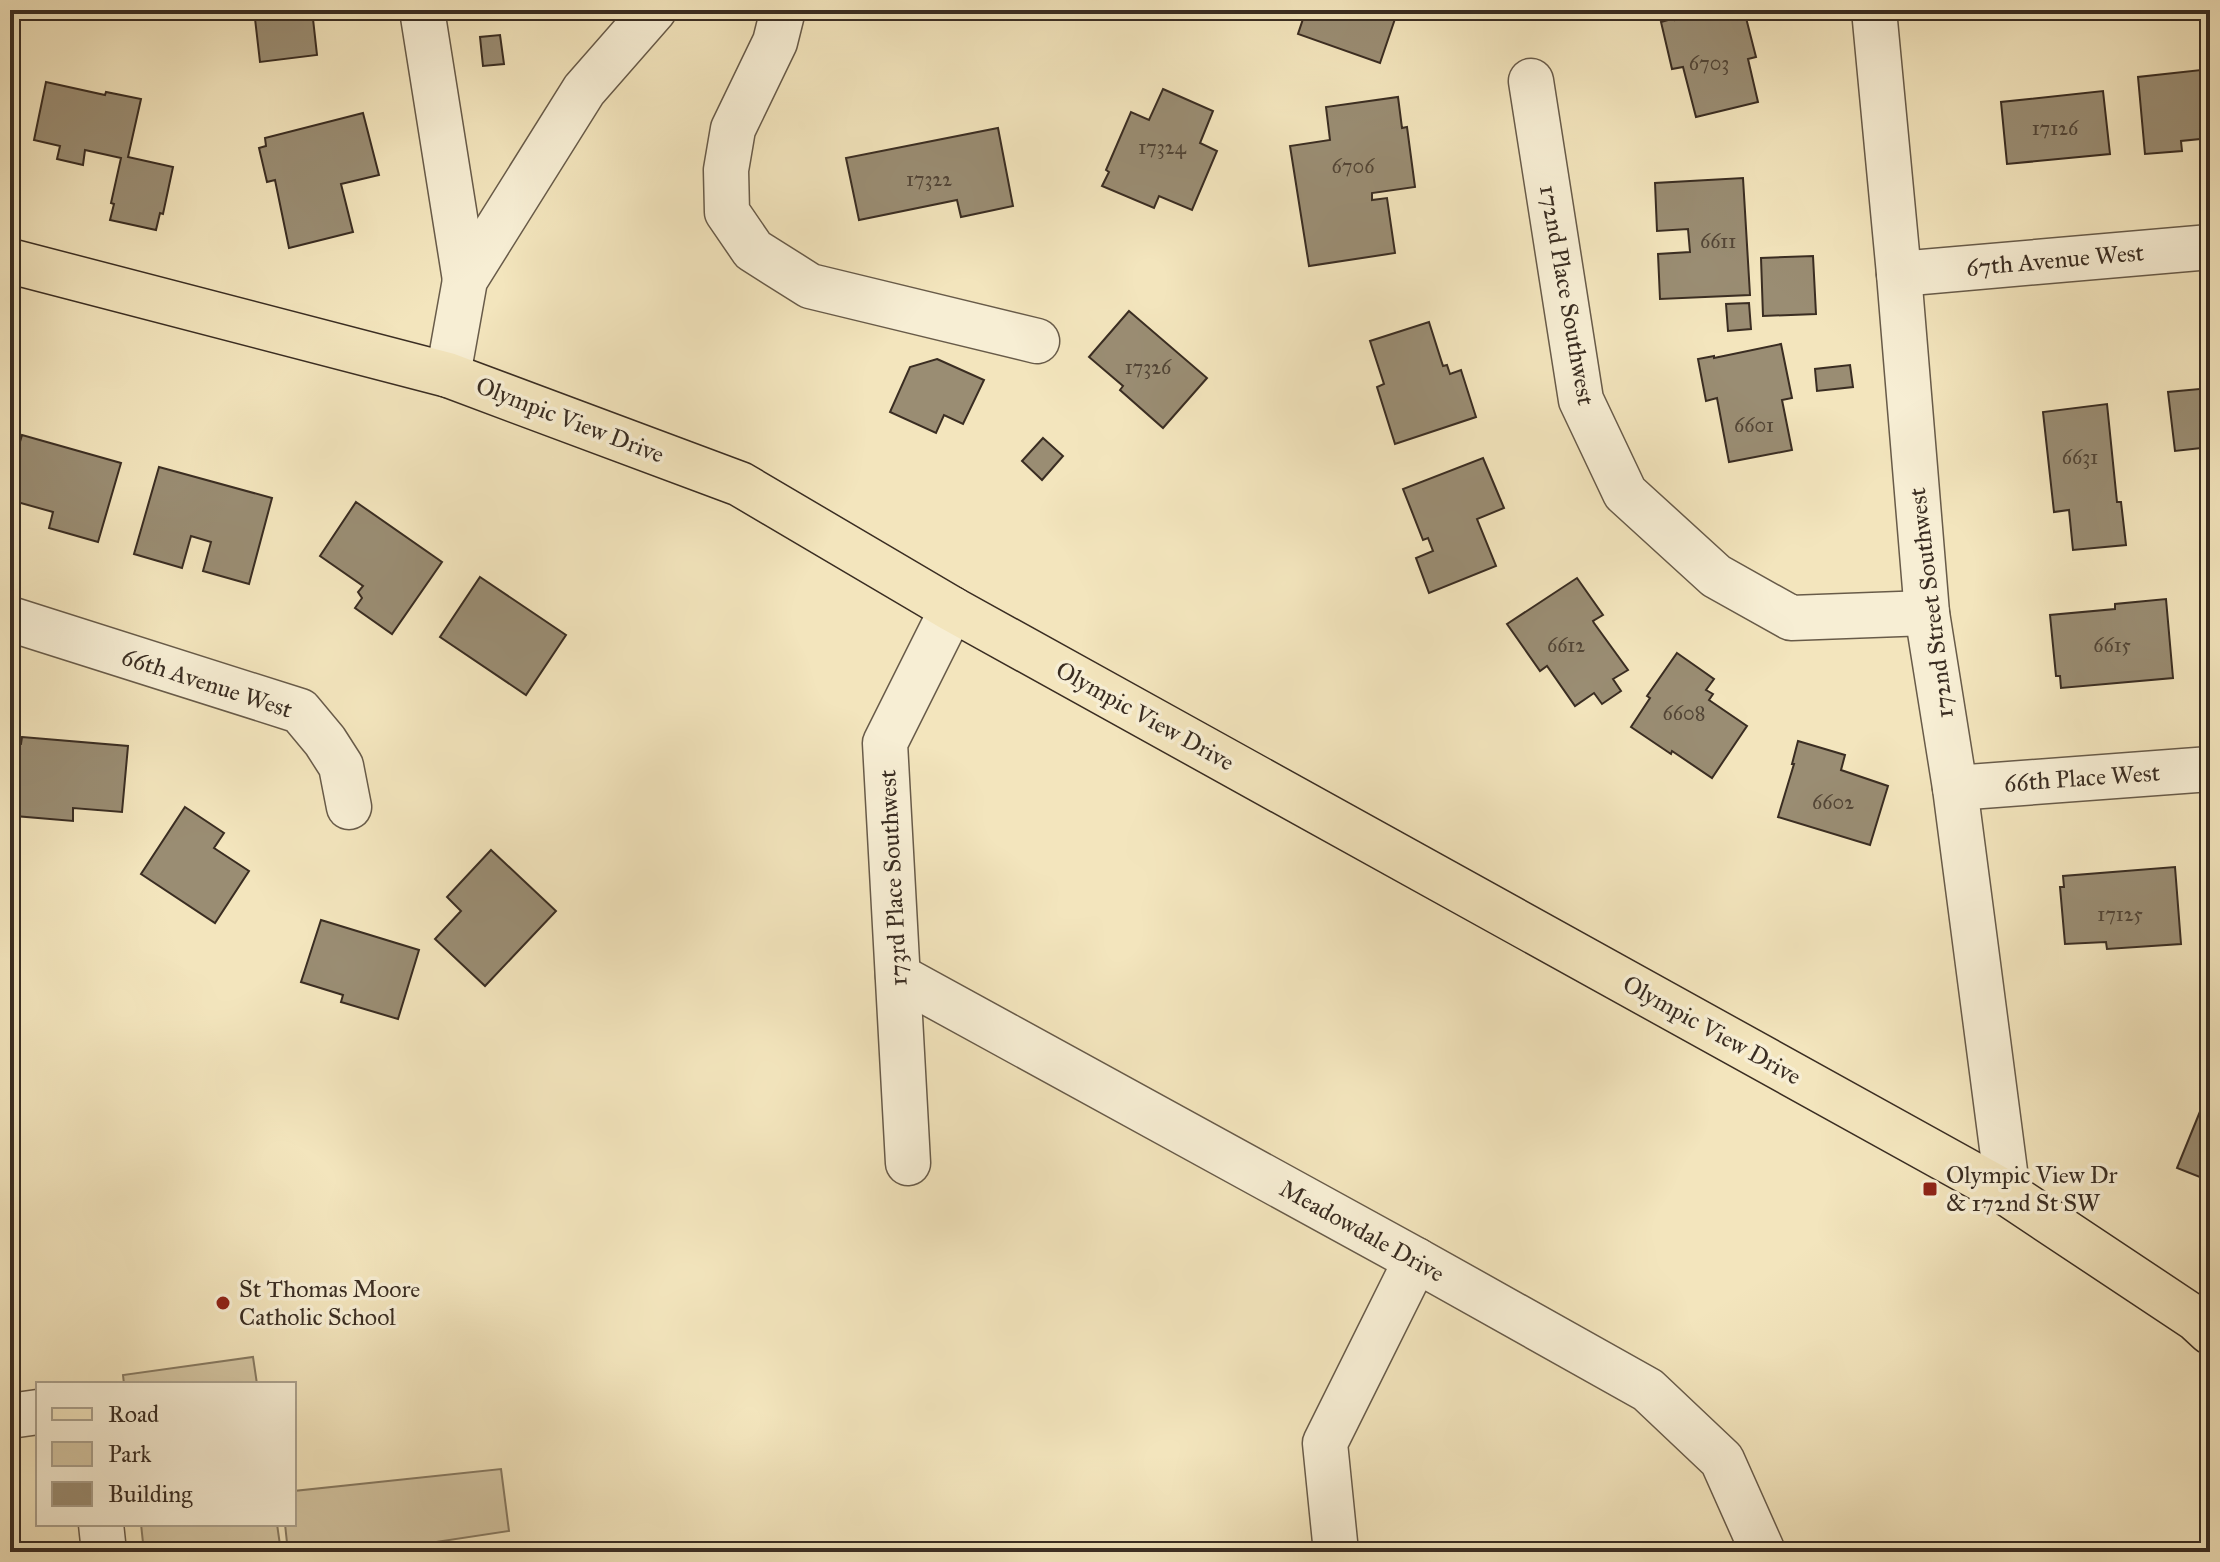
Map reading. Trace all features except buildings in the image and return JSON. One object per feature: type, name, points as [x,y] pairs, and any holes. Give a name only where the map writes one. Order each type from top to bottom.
[{"type":"main road","name":"Olympic View Drive","points":[[10,261],[448,375],[740,484],[952,609],[2008,1194],[2196,1319],[2210,1332]]},
{"type":"street","points":[[422,10],[465,280],[448,375]]},
{"type":"street","points":[[465,280],[584,90],[654,10]]},
{"type":"street","points":[[783,10],[775,42],[733,129],[726,170],[727,212],[753,250],[810,286],[1037,341]]},
{"type":"street","name":"172nd Street Southwest","points":[[1874,10],[1927,613],[1955,788],[2008,1194]]},
{"type":"street","name":"172nd Place Southwest","points":[[1531,81],[1581,400],[1625,493],[1716,576],[1791,618],[1927,613]]},
{"type":"street","name":"67th Avenue West","points":[[1899,274],[2210,247]]},
{"type":"street","name":"173rd Place Southwest","points":[[908,1163],[885,743],[952,609]]},
{"type":"street","name":"66th Avenue West","points":[[10,619],[300,711],[341,766],[349,807]]},
{"type":"street","name":"66th Place West","points":[[1955,788],[2210,769]]},
{"type":"street","name":"Meadowdale Drive","points":[[898,976],[1648,1390],[1722,1460],[1763,1552]]},
{"type":"street","points":[[1336,1552],[1325,1443],[1416,1260]]},
{"type":"street","points":[[10,1416],[36,1412]]},
{"type":"street","points":[[101,1526],[104,1552]]},
{"type":"green space","points":[[253,1357],[257,1382],[124,1382],[123,1375]]},
{"type":"green space","points":[[501,1469],[509,1531],[370,1552],[288,1552],[285,1526],[296,1526],[296,1491]]},
{"type":"green space","points":[[141,1526],[277,1526],[281,1552],[144,1552]]},
{"type":"place","name":"Olympic View Dr & 172nd St SW","points":[[1930,1189]]},
{"type":"place","name":"St Thomas Moore Catholic School","points":[[223,1303]]}]
